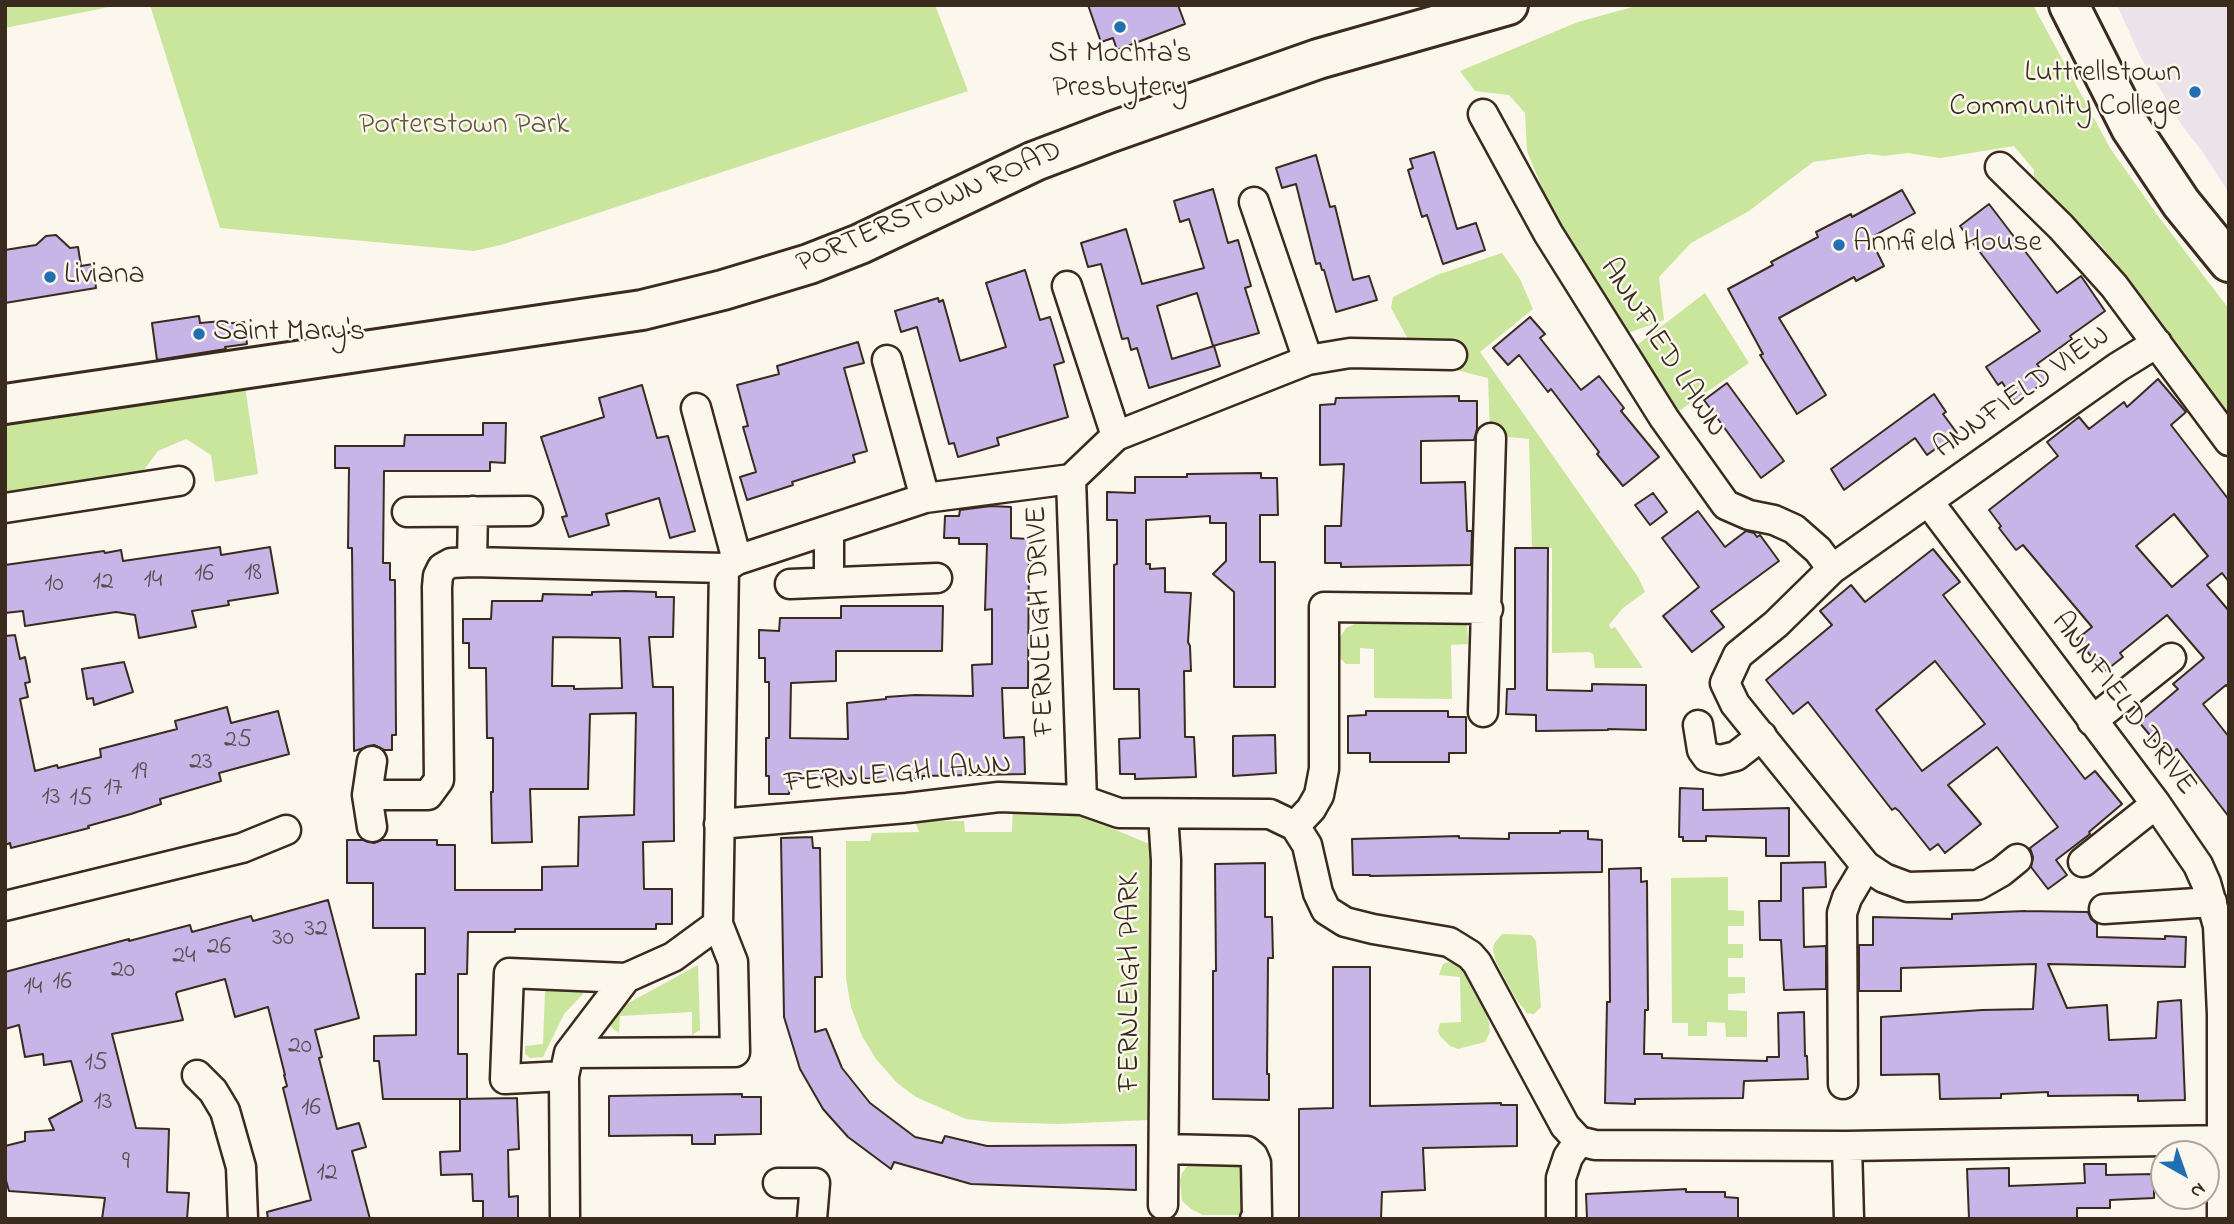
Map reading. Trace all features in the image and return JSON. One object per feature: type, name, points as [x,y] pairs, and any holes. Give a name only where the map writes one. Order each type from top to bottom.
[{"type":"street","name":"PORTERSTOWN ROAD","points":[[5,404],[642,310],[723,290],[809,264],[860,244],[1035,161],[1111,132],[1318,59],[1508,5]]},
{"type":"street","points":[[2069,5],[2131,128],[2181,203],[2229,261]]},
{"type":"street","name":"ANNFIED LAWN","points":[[1483,114],[1548,233],[1664,418],[1726,505],[1749,515],[1774,520],[1794,530],[1818,550],[1832,569]]},
{"type":"street","points":[[2000,167],[2061,227],[2114,286],[2229,441]]},
{"type":"street","points":[[1254,202],[1308,360]]},
{"type":"street","points":[[1067,286],[1116,436]]},
{"type":"street","name":"ANNFIELD VIEW","points":[[1762,736],[1735,704],[1725,683],[1738,655],[1776,625],[1832,569],[2118,367],[2157,343]]},
{"type":"street","points":[[1072,479],[1116,436],[1308,360],[1350,353],[1452,355]]},
{"type":"street","points":[[887,360],[925,498]]},
{"type":"street","points":[[696,408],[731,564],[719,824],[718,924],[733,962],[735,1052],[567,1065],[505,1079],[509,973],[626,978],[673,957],[718,924]]},
{"type":"street","points":[[1483,712],[1491,438]]},
{"type":"street","name":"FERNLEIGH DRIVE","points":[[367,795],[428,795],[439,780],[438,576],[442,568],[451,563],[731,564],[925,498],[1072,479],[1082,800]]},
{"type":"street","points":[[5,508],[179,481]]},
{"type":"street","name":"ANNFIELD DRIVE","points":[[1928,501],[2155,804],[2217,897],[2225,1140],[2222,1219]]},
{"type":"street","points":[[472,562],[473,511]]},
{"type":"street","points":[[407,512],[528,511]]},
{"type":"street","points":[[829,530],[829,582]]},
{"type":"street","points":[[790,583],[937,578]]},
{"type":"street","points":[[1294,826],[1311,809],[1319,795],[1324,769],[1324,607],[1488,609]]},
{"type":"street","points":[[2092,721],[2171,658]]},
{"type":"street","points":[[1698,725],[1702,750],[1707,757],[1720,760],[1736,756],[1762,736],[1866,866],[1884,878],[1908,887],[1978,884],[2001,872],[2017,859]]},
{"type":"street","points":[[372,761],[367,795],[372,827]]},
{"type":"street","name":"FERNLEIGH LAWN","points":[[719,824],[907,808],[999,797],[1082,800]]},
{"type":"street","points":[[1082,800],[1119,813],[1270,814],[1294,826],[1307,845],[1318,893],[1326,910],[1345,922],[1449,942],[1477,963],[1565,1126],[1579,1141],[1595,1145],[1847,1146],[2225,1140]]},
{"type":"street","points":[[2083,862],[2155,804]]},
{"type":"street","name":"FERNLEIGH PARK","points":[[1163,814],[1166,860],[1166,1214]]},
{"type":"street","points":[[5,906],[242,848],[286,830]]},
{"type":"street","points":[[1843,1084],[1842,913],[1847,898],[1866,866]]},
{"type":"street","points":[[2104,909],[2217,897]]},
{"type":"street","points":[[565,1219],[567,1065],[626,978]]},
{"type":"street","points":[[197,1075],[213,1091],[225,1111],[241,1167],[243,1219]]},
{"type":"street","points":[[1560,1219],[1561,1178],[1568,1157],[1579,1141]]},
{"type":"street","points":[[1847,1146],[1849,1219]]},
{"type":"street","points":[[1165,1149],[1247,1151],[1256,1163],[1255,1219]]},
{"type":"street","points":[[778,1183],[815,1183],[812,1219]]},
{"type":"shaded area","name":"Luttrellstown Community College","points":[[2117,5],[2229,5],[2229,193],[2183,127],[2140,56]]},
{"type":"green space","points":[[5,5],[119,5],[5,28]]},
{"type":"green space","name":"Porterstown Park","points":[[150,5],[935,5],[968,91],[501,245],[474,251],[220,228]]},
{"type":"green space","points":[[1640,5],[2033,5],[2110,148],[2229,309],[2229,413],[2100,244],[2034,186],[2034,170],[2014,146],[1940,158],[1908,153],[1884,156],[1869,154],[1813,162],[1749,211],[1691,243],[1659,277],[1664,320],[1628,333],[1558,240],[1547,200],[1527,151],[1525,113],[1509,95],[1475,91],[1460,71],[1578,22]]},
{"type":"green space","points":[[1502,253],[1520,279],[1533,309],[1480,352],[1638,577],[1645,592],[1623,608],[1609,625],[1611,629],[1615,627],[1643,668],[1595,668],[1593,654],[1589,652],[1552,653],[1552,548],[1532,548],[1529,439],[1490,435],[1488,378],[1420,361],[1391,308],[1393,297],[1437,275]]},
{"type":"green space","points":[[1705,293],[1749,363],[1679,411],[1637,345]]},
{"type":"green space","points":[[245,386],[258,474],[215,482],[211,455],[186,439],[158,451],[143,471],[5,493],[5,422]]},
{"type":"green space","points":[[1467,623],[1468,644],[1451,645],[1452,699],[1374,698],[1374,649],[1360,648],[1360,664],[1346,664],[1335,649],[1346,628],[1355,624]]},
{"type":"green space","points":[[1013,804],[1077,809],[1104,825],[1154,846],[1149,1120],[1058,1124],[966,1119],[916,1097],[897,1083],[876,1059],[862,1036],[851,1007],[846,979],[846,841],[870,841],[872,833],[919,832],[915,821],[964,821],[965,832],[1012,832]]},
{"type":"green space","points":[[1728,877],[1728,910],[1744,911],[1744,926],[1728,926],[1728,944],[1743,944],[1743,958],[1728,958],[1728,977],[1745,977],[1745,993],[1728,994],[1728,1010],[1747,1011],[1747,1037],[1726,1037],[1725,1023],[1707,1022],[1707,1036],[1688,1036],[1688,1023],[1672,1023],[1671,878]]},
{"type":"green space","points":[[1502,934],[1531,935],[1536,941],[1541,1007],[1534,1014],[1527,1013],[1516,999],[1496,962],[1494,944]]},
{"type":"green space","points":[[1448,962],[1460,965],[1466,971],[1486,1009],[1490,1032],[1485,1042],[1458,1049],[1450,1046],[1440,1036],[1440,1023],[1461,1022],[1460,977],[1439,975],[1443,964]]},
{"type":"green space","points":[[698,965],[700,1030],[692,1035],[692,1012],[620,1016],[619,1033],[611,1027],[613,1015],[621,1007]]},
{"type":"green space","points":[[580,990],[584,993],[564,1014],[543,1057],[530,1058],[525,1054],[525,1046],[543,1044],[545,991]]},
{"type":"green space","points":[[1189,1164],[1247,1164],[1247,1211],[1241,1215],[1203,1215],[1191,1209],[1182,1201],[1180,1180]]},
{"type":"building","name":"St Mochta's Presbytery","points":[[1088,5],[1178,5],[1185,24],[1117,50],[1113,38],[1101,42]]},
{"type":"building","points":[[1434,152],[1457,229],[1476,223],[1485,250],[1443,264],[1427,215],[1422,217],[1408,170],[1413,168],[1410,159]]},
{"type":"building","points":[[1316,155],[1330,207],[1335,206],[1353,280],[1369,276],[1377,300],[1336,312],[1324,270],[1320,263],[1316,264],[1296,184],[1282,188],[1276,168]]},
{"type":"building","points":[[1213,189],[1228,243],[1238,240],[1251,286],[1245,288],[1259,333],[1213,346],[1197,293],[1157,306],[1172,359],[1214,346],[1220,366],[1149,388],[1137,348],[1131,350],[1128,338],[1122,339],[1101,264],[1088,267],[1081,243],[1126,229],[1142,284],[1204,268],[1189,219],[1180,222],[1174,201]]},
{"type":"building","points":[[1902,190],[1915,213],[1870,238],[1884,266],[1856,281],[1854,277],[1779,318],[1826,395],[1797,414],[1760,355],[1763,354],[1728,289],[1818,237],[1816,232],[1851,214],[1852,217]]},
{"type":"building","points":[[1989,204],[2057,293],[2081,276],[2105,311],[2037,364],[2048,380],[2015,402],[2002,382],[1998,385],[1986,367],[2040,331],[1960,226]]},
{"type":"building","name":"Liviana","points":[[56,235],[70,248],[78,247],[81,266],[93,264],[96,288],[5,303],[5,250],[36,245],[46,236]]},
{"type":"building","points":[[1025,270],[1040,320],[1050,317],[1064,362],[1054,365],[1068,417],[997,438],[999,445],[958,457],[954,443],[949,444],[917,327],[901,332],[895,311],[938,298],[939,302],[943,300],[960,361],[1006,347],[986,283]]},
{"type":"building","name":"Saint Mary's","points":[[199,316],[200,323],[244,322],[247,344],[157,360],[152,323]]},
{"type":"building","points":[[1530,317],[1545,334],[1540,338],[1581,390],[1599,376],[1624,408],[1621,411],[1659,457],[1623,486],[1551,389],[1548,392],[1519,355],[1508,365],[1493,348]]},
{"type":"building","points":[[858,342],[864,363],[844,368],[867,451],[853,455],[855,462],[747,500],[740,477],[756,472],[743,427],[748,426],[737,385],[779,374],[777,366]]},
{"type":"building","points":[[2158,379],[2186,412],[2171,425],[2229,500],[2229,582],[2222,573],[2207,585],[2229,611],[2229,688],[2226,685],[2203,704],[2229,737],[2229,817],[2177,749],[2168,757],[2139,722],[2178,689],[2173,684],[2204,658],[2167,615],[2120,653],[2123,657],[2104,672],[2077,639],[2092,627],[2023,545],[2016,550],[1989,510],[2058,456],[2047,442],[2079,417],[2089,429],[2124,402],[2127,407]],"holes":[[[2174,514],[2208,556],[2172,587],[2136,546]]]},
{"type":"building","points":[[1727,383],[1784,461],[1761,478],[1704,400]]},
{"type":"building","points":[[642,385],[657,438],[668,436],[695,531],[670,538],[659,498],[606,514],[609,525],[569,537],[562,517],[567,516],[541,437],[604,417],[599,398]]},
{"type":"building","points":[[1934,394],[1946,412],[1943,414],[1957,433],[1927,455],[1915,438],[1844,490],[1831,469]]},
{"type":"building","points":[[1459,396],[1459,401],[1477,401],[1477,429],[1474,440],[1421,441],[1421,483],[1465,482],[1467,531],[1472,531],[1471,565],[1341,567],[1341,563],[1325,563],[1325,526],[1341,526],[1344,464],[1320,465],[1320,405],[1335,404],[1336,398]]},
{"type":"building","points":[[483,423],[506,423],[505,463],[490,462],[490,471],[384,471],[383,563],[390,563],[390,580],[395,580],[396,735],[392,735],[392,750],[384,750],[374,745],[354,751],[352,548],[348,548],[349,468],[335,468],[335,446],[404,446],[405,435],[483,435]]},
{"type":"building","points":[[1261,473],[1261,478],[1277,478],[1278,515],[1260,515],[1260,562],[1275,562],[1275,687],[1234,687],[1234,592],[1213,574],[1226,561],[1226,523],[1210,523],[1210,516],[1146,520],[1146,564],[1150,564],[1150,569],[1165,568],[1165,592],[1191,593],[1188,642],[1191,671],[1184,671],[1185,737],[1194,737],[1196,777],[1135,779],[1135,774],[1120,774],[1119,739],[1140,738],[1139,689],[1114,689],[1114,565],[1117,564],[1117,520],[1107,520],[1107,492],[1135,493],[1135,477]]},
{"type":"building","points":[[1653,493],[1667,512],[1650,525],[1635,505]]},
{"type":"building","points":[[991,506],[1011,507],[1011,538],[1029,539],[1028,688],[1002,688],[1004,738],[1024,737],[1025,774],[922,776],[922,779],[790,778],[789,794],[769,794],[766,738],[769,738],[769,682],[765,682],[765,658],[759,658],[759,630],[779,631],[780,618],[841,618],[841,606],[943,606],[942,651],[836,651],[836,681],[791,683],[790,738],[848,739],[847,703],[915,695],[973,696],[972,665],[992,664],[992,609],[985,610],[987,544],[959,544],[959,538],[944,538],[945,516],[959,516],[960,510]]},
{"type":"building","points":[[1698,511],[1725,547],[1746,531],[1754,533],[1757,537],[1760,535],[1779,561],[1711,611],[1724,627],[1692,652],[1663,616],[1699,587],[1662,538]]},
{"type":"building","points":[[220,547],[221,555],[270,547],[278,593],[228,601],[229,605],[192,611],[196,627],[139,638],[135,615],[116,612],[25,626],[23,611],[5,613],[5,565],[121,550],[123,561]]},
{"type":"building","points":[[1515,548],[1548,548],[1547,690],[1592,691],[1592,684],[1646,685],[1646,730],[1536,731],[1536,715],[1506,714],[1507,689],[1515,689]]},
{"type":"building","points":[[1933,549],[1960,582],[1943,595],[2085,779],[2095,771],[2122,804],[2089,832],[2090,834],[2056,860],[2067,875],[2048,889],[2031,867],[2033,857],[2030,848],[2058,827],[1997,747],[1948,785],[1981,824],[1945,853],[1938,844],[1930,850],[1899,811],[1895,808],[1892,810],[1808,702],[1793,714],[1766,680],[1832,625],[1820,611],[1851,585],[1865,602]],"holes":[[[1935,661],[1985,724],[1922,771],[1876,710]]]},
{"type":"building","points":[[592,592],[656,592],[656,597],[674,597],[673,637],[649,637],[653,687],[673,687],[674,841],[643,842],[644,889],[672,889],[672,924],[656,924],[656,929],[515,929],[515,932],[468,932],[467,974],[458,974],[458,1054],[467,1054],[467,1099],[383,1099],[379,1061],[374,1061],[374,1036],[416,1035],[416,974],[425,974],[425,928],[373,928],[373,883],[347,883],[347,840],[374,843],[382,840],[437,840],[437,845],[455,845],[455,890],[542,890],[542,867],[578,866],[579,817],[634,815],[636,713],[590,714],[588,789],[530,789],[532,842],[492,843],[493,738],[487,738],[486,668],[469,668],[469,643],[463,643],[463,619],[491,619],[492,601],[542,601],[543,594],[592,595]],"holes":[[[553,637],[620,638],[622,688],[574,689],[574,686],[552,686]]]},
{"type":"building","points":[[15,635],[20,659],[25,657],[30,682],[25,683],[28,697],[20,699],[35,771],[101,757],[100,749],[177,729],[175,721],[227,707],[231,723],[278,711],[289,754],[219,773],[221,781],[160,799],[161,804],[88,826],[89,828],[11,848],[10,843],[5,845],[5,636]]},
{"type":"building","points":[[124,662],[133,692],[94,705],[93,698],[87,699],[82,669]]},
{"type":"building","points":[[1366,711],[1448,711],[1448,717],[1466,717],[1466,753],[1449,753],[1449,762],[1370,762],[1370,753],[1348,753],[1348,716],[1366,715]]},
{"type":"building","points":[[1275,735],[1276,773],[1233,776],[1233,736]]},
{"type":"building","points":[[1680,788],[1703,789],[1703,810],[1789,808],[1789,856],[1766,856],[1766,838],[1706,836],[1706,841],[1683,841],[1683,837],[1679,837]]},
{"type":"building","points":[[1588,831],[1588,839],[1602,840],[1602,872],[1353,875],[1352,839],[1459,836],[1509,839],[1509,833]]},
{"type":"building","points":[[812,837],[813,848],[820,848],[822,977],[815,977],[815,1032],[826,1029],[842,1068],[870,1103],[915,1137],[942,1143],[945,1136],[987,1146],[1136,1145],[1136,1190],[971,1184],[894,1162],[891,1169],[848,1137],[823,1109],[800,1069],[784,1017],[781,838]]},
{"type":"building","points":[[1825,862],[1826,887],[1803,888],[1804,947],[1826,946],[1826,989],[1784,990],[1781,940],[1760,940],[1759,901],[1781,901],[1781,863]]},
{"type":"building","points":[[1265,863],[1265,917],[1272,917],[1273,958],[1268,958],[1269,1100],[1213,1099],[1215,864]]},
{"type":"building","points":[[1641,868],[1641,882],[1647,881],[1648,1010],[1645,1010],[1644,1054],[1662,1054],[1662,1058],[1767,1061],[1767,1057],[1779,1057],[1778,1013],[1804,1012],[1808,1079],[1744,1081],[1743,1098],[1635,1099],[1635,1104],[1605,1103],[1607,1002],[1610,1002],[1609,869]]},
{"type":"building","points":[[328,900],[359,1018],[315,1030],[322,1057],[319,1058],[337,1129],[359,1123],[366,1147],[352,1151],[370,1219],[268,1219],[267,1212],[311,1200],[283,1088],[287,1086],[285,1075],[268,1007],[235,1017],[225,979],[177,992],[183,1020],[112,1034],[136,1128],[169,1129],[167,1192],[189,1193],[187,1219],[102,1219],[105,1198],[9,1191],[5,1177],[5,1146],[25,1141],[25,1132],[54,1130],[49,1119],[82,1101],[71,1061],[44,1065],[43,1054],[25,1057],[19,1025],[5,1029],[5,972],[190,925],[192,932],[251,916],[253,921]]},
{"type":"building","points":[[2088,912],[2097,924],[2097,937],[2186,937],[2185,967],[2048,964],[2067,1008],[2107,1005],[2109,1040],[2156,1038],[2158,1002],[2181,1000],[2185,1100],[2138,1101],[2138,1095],[2048,1096],[2048,1092],[2001,1094],[2001,1098],[1940,1099],[1939,1074],[1881,1075],[1881,1017],[2033,1009],[2036,964],[1901,968],[1901,991],[1859,991],[1859,945],[1873,945],[1873,917],[1952,919],[1952,914]]},
{"type":"building","points":[[1333,967],[1370,967],[1370,1106],[1501,1103],[1517,1105],[1517,1146],[1423,1148],[1425,1190],[1382,1192],[1381,1219],[1299,1219],[1299,1109],[1333,1108]]},
{"type":"building","points":[[742,1094],[742,1097],[761,1097],[761,1134],[715,1135],[715,1144],[692,1144],[692,1135],[609,1136],[609,1096]]},
{"type":"building","points":[[517,1098],[519,1149],[508,1150],[509,1197],[518,1196],[518,1219],[483,1219],[483,1201],[473,1201],[472,1174],[441,1175],[440,1152],[460,1151],[460,1099]]},
{"type":"building","points":[[2084,1164],[2106,1164],[2106,1175],[2150,1174],[2150,1198],[2110,1200],[2110,1208],[2077,1208],[2077,1219],[1969,1219],[1967,1169],[2009,1168],[2009,1186],[2085,1183]]},
{"type":"building","points":[[1686,1189],[1686,1192],[1725,1192],[1725,1197],[1738,1198],[1738,1219],[1587,1219],[1586,1194]]},
{"type":"place","name":"St Mochta's Presbytery","points":[[1120,27]]},
{"type":"place","name":"Luttrellstown Community College","points":[[2195,92]]},
{"type":"place","name":"Annfield House","points":[[1839,245]]},
{"type":"place","name":"Liviana","points":[[50,277]]},
{"type":"place","name":"Saint Mary's","points":[[199,334]]}]
